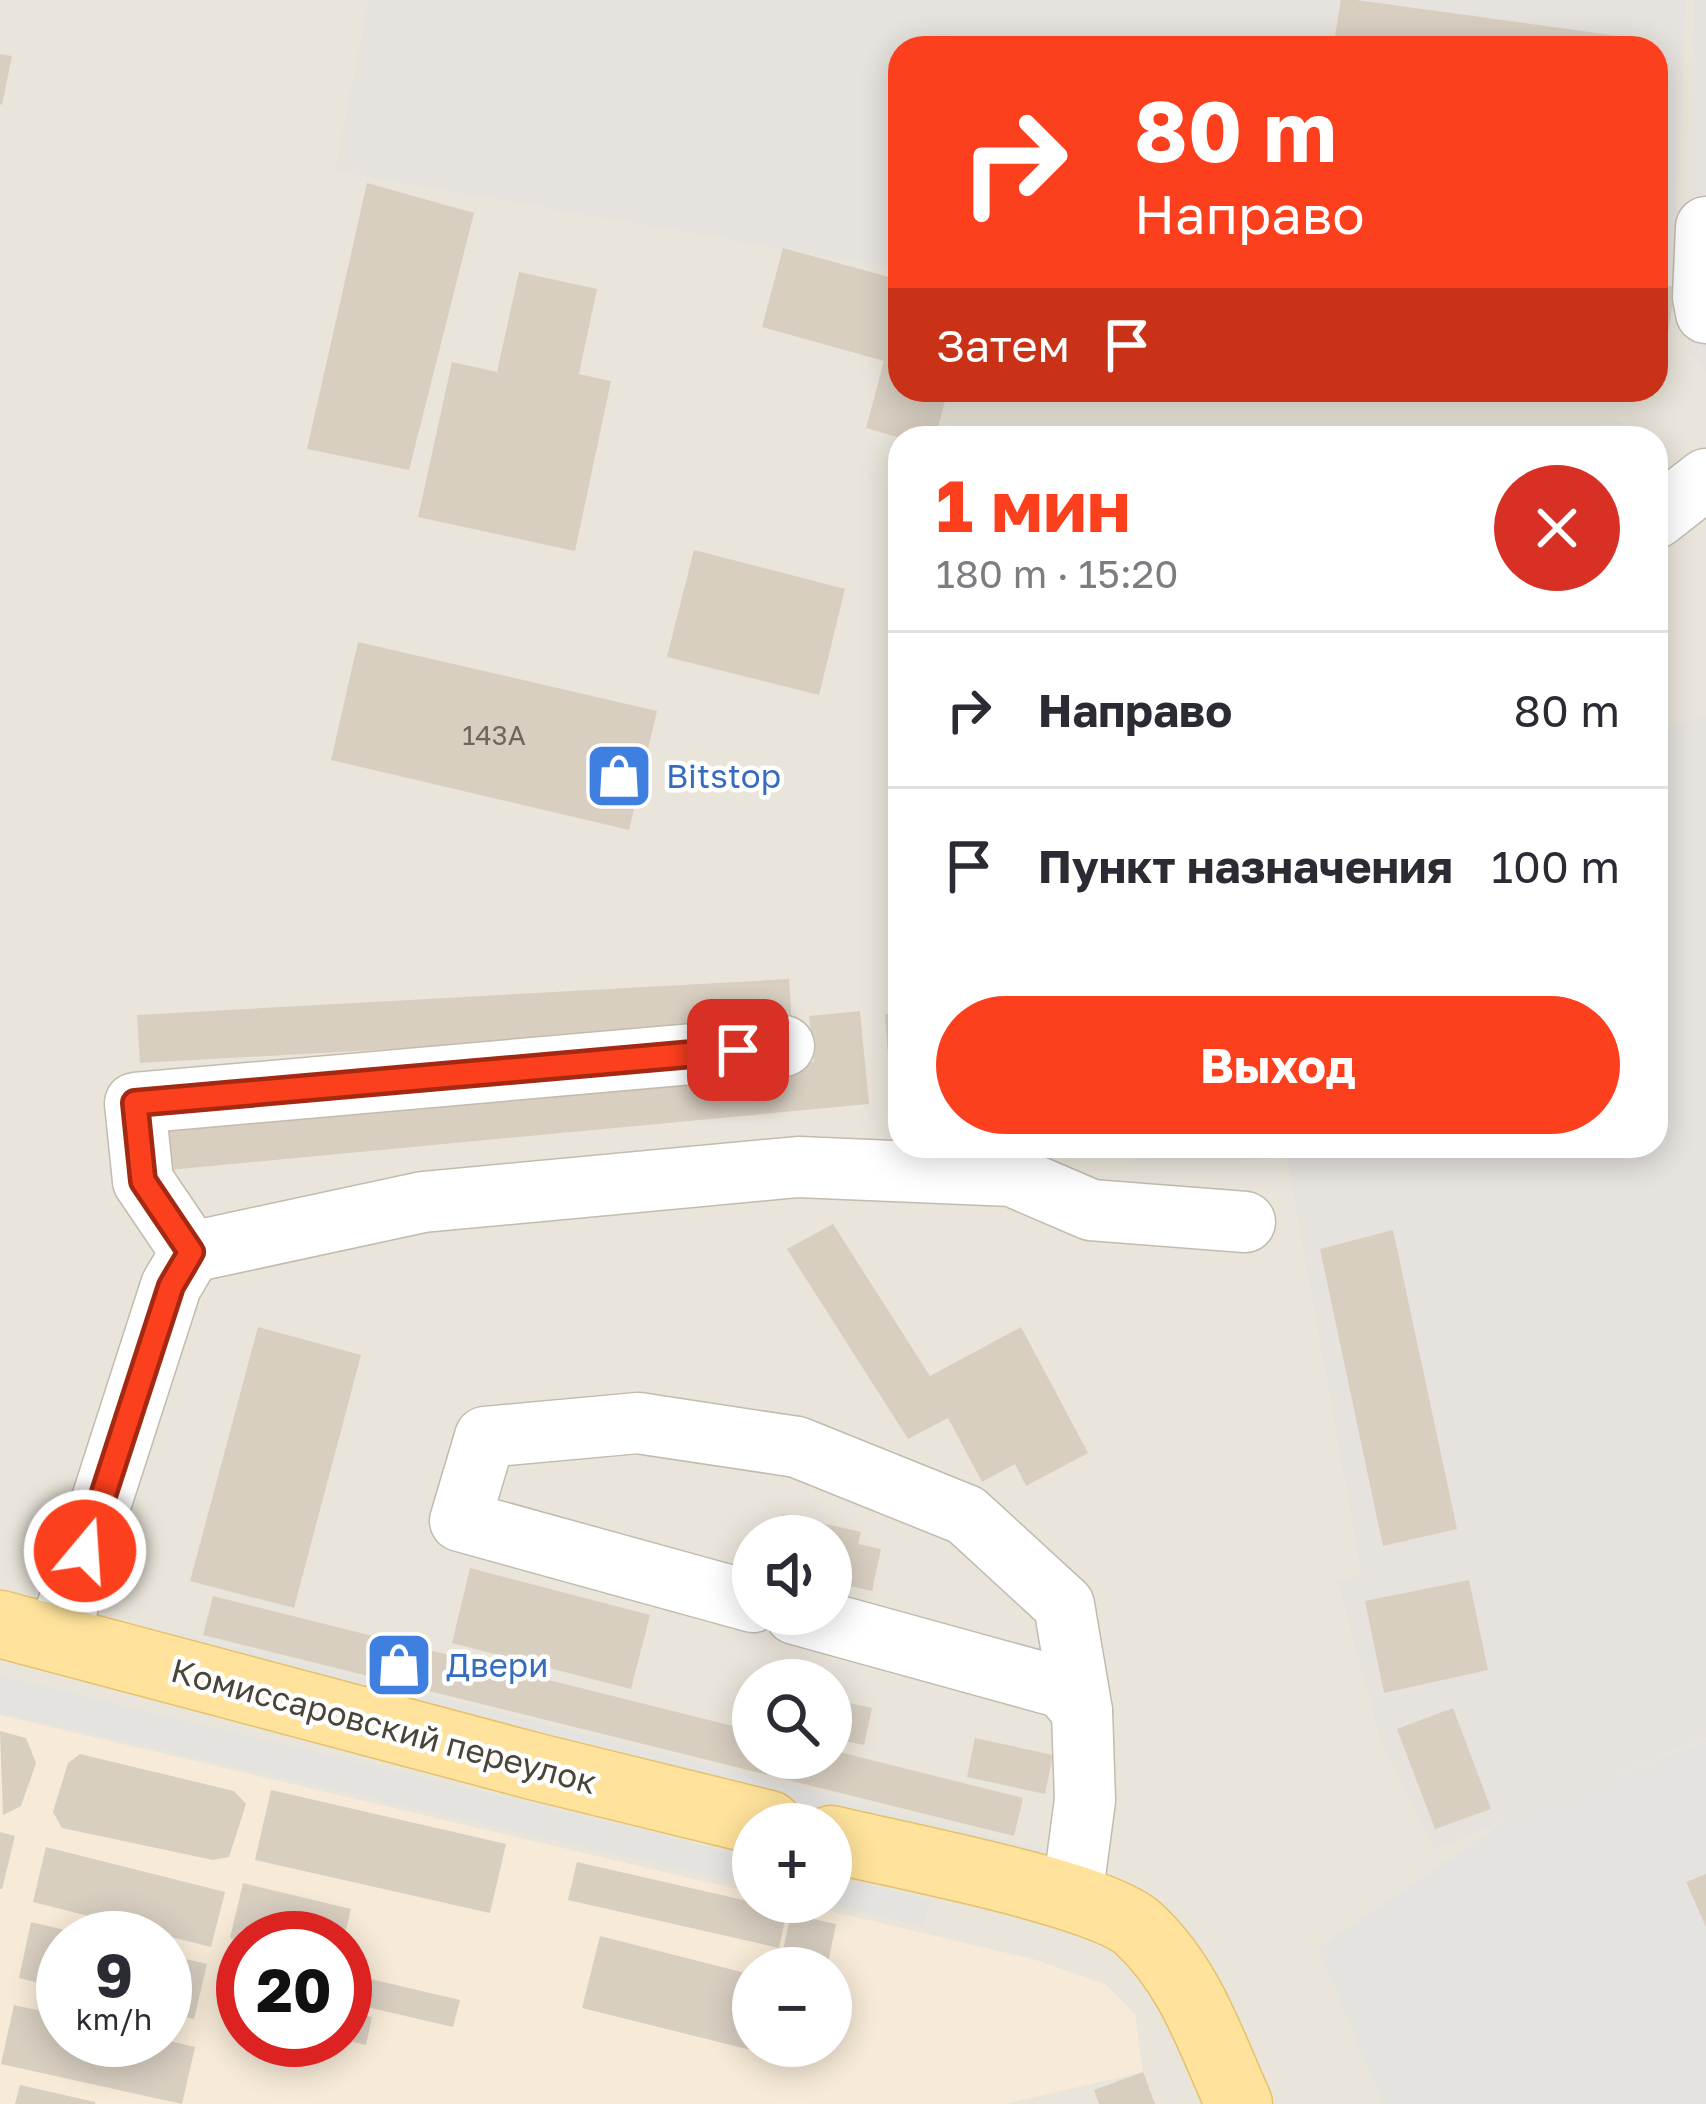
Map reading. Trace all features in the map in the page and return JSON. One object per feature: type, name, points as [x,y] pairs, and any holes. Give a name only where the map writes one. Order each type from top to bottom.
[{"type":"main road","name":"Комиссаровский переулок","points":[[28,1632],[732,1815]]},
{"type":"main road","points":[[852,1844],[1072,1898],[1135,1924],[1189,1991],[1239,2104]]},
{"type":"lane","points":[[1705,301],[1706,227]]},
{"type":"lane","points":[[1668,509],[1706,479]]},
{"type":"lane","points":[[191,1252],[143,1181],[135,1103],[784,1046]]},
{"type":"lane","points":[[28,1632],[171,1286],[191,1252],[423,1202],[774,1169],[1022,1161],[1090,1210],[1245,1222]]},
{"type":"lane","points":[[732,1596],[460,1521],[485,1438],[638,1423],[797,1447],[967,1515],[1064,1605],[1082,1711],[1084,1800],[1072,1898]]},
{"type":"lane","points":[[852,1630],[1063,1688],[1082,1711]]},
{"type":"shaded area","points":[[0,0],[1706,0],[1706,2104],[0,2104]]},
{"type":"shaded area","points":[[369,0],[1686,0],[1670,384],[1668,36],[888,36],[888,267],[335,171]]},
{"type":"shaded area","points":[[1694,0],[1706,0],[1706,373],[1688,350]]},
{"type":"shaded area","points":[[1706,716],[1706,1737],[1435,1849],[1379,1736],[1338,1581],[1362,1575],[1287,1158],[1668,1158],[1668,727]]},
{"type":"shaded area","points":[[1134,1158],[1287,1158],[1136,1165]]},
{"type":"shaded area","points":[[182,1633],[732,1771],[732,1779],[764,1779],[1043,1849],[1037,1869],[852,1821],[852,1803],[781,1803],[177,1647]]},
{"type":"shaded area","points":[[0,1676],[732,1852],[732,1881],[0,1713]]},
{"type":"shaded area","points":[[0,1715],[732,1888],[732,1923],[852,1923],[852,1916],[1033,1959],[1105,1984],[1135,2014],[1143,2072],[1004,2104],[0,2104]]},
{"type":"shaded area","points":[[1706,1740],[1706,1874],[1686,1883],[1706,1927],[1706,2104],[1383,2104],[1318,1948],[1513,1816]]},
{"type":"shaded area","points":[[852,1881],[930,1900],[923,1926],[852,1909]]},
{"type":"building","points":[[1341,0],[1356,0],[1618,36],[1335,36]]},
{"type":"building","points":[[0,54],[12,56],[2,105],[0,104]]},
{"type":"building","points":[[367,183],[474,213],[409,470],[307,449]]},
{"type":"building","points":[[783,248],[888,277],[888,402],[945,402],[938,426],[888,426],[888,434],[866,428],[884,361],[762,327]]},
{"type":"building","points":[[519,272],[597,289],[579,374],[611,381],[575,551],[418,517],[452,362],[497,372]]},
{"type":"building","points":[[1668,286],[1675,287],[1668,334]]},
{"type":"building","points":[[694,550],[845,589],[819,695],[667,657]]},
{"type":"building","points":[[358,642],[657,711],[629,830],[331,760]]},
{"type":"building","points":[[789,979],[792,1027],[140,1063],[137,1015]]},
{"type":"building","points":[[860,1011],[869,1104],[158,1171],[154,1125],[814,1062],[809,1016]]},
{"type":"building","points":[[833,1224],[930,1376],[1021,1327],[1088,1453],[1026,1486],[1015,1464],[982,1482],[948,1418],[908,1439],[787,1249]]},
{"type":"building","points":[[1393,1230],[1457,1529],[1383,1546],[1320,1249]]},
{"type":"building","points":[[258,1327],[361,1355],[294,1608],[190,1581]]},
{"type":"building","points":[[852,1530],[861,1532],[858,1544],[881,1549],[872,1591],[852,1587]]},
{"type":"building","points":[[470,1568],[650,1615],[631,1689],[452,1643]]},
{"type":"building","points":[[1469,1580],[1488,1670],[1384,1693],[1365,1601]]},
{"type":"building","points":[[213,1596],[732,1726],[732,1766],[203,1635]]},
{"type":"building","points":[[852,1704],[872,1708],[864,1745],[852,1742]]},
{"type":"building","points":[[1453,1708],[1491,1809],[1435,1829],[1397,1729]]},
{"type":"building","points":[[0,1731],[26,1738],[36,1763],[21,1806],[3,1815]]},
{"type":"building","points":[[975,1738],[1053,1755],[1045,1794],[967,1777]]},
{"type":"building","points":[[80,1754],[234,1791],[246,1804],[229,1857],[213,1860],[62,1828],[53,1812],[68,1763]]},
{"type":"building","points":[[852,1755],[1023,1798],[1014,1836],[784,1779],[852,1779]]},
{"type":"building","points":[[271,1790],[506,1844],[490,1913],[255,1860]]},
{"type":"building","points":[[0,1832],[15,1836],[2,1889],[0,1889]]},
{"type":"building","points":[[46,1847],[225,1892],[220,1911],[216,1911],[211,1947],[192,1942],[192,1911],[69,1911],[33,1902]]},
{"type":"building","points":[[577,1862],[732,1897],[732,1923],[784,1923],[779,1947],[775,1947],[568,1900]]},
{"type":"building","points":[[1706,1874],[1706,1927],[1686,1882]]},
{"type":"building","points":[[243,1883],[351,1909],[351,1911],[236,1911]]},
{"type":"building","points":[[31,1922],[36,1923],[36,1982],[19,1978]]},
{"type":"building","points":[[789,1923],[836,1924],[831,1947],[784,1947]]},
{"type":"building","points":[[600,1936],[732,1970],[732,2045],[582,2008]]},
{"type":"building","points":[[192,1960],[207,1964],[192,2019]]},
{"type":"building","points":[[372,1979],[460,2000],[453,2027],[372,2008]]},
{"type":"building","points":[[14,2005],[36,2010],[36,2067],[190,2067],[182,2104],[1,2064]]},
{"type":"building","points":[[1143,2072],[1155,2104],[1099,2104],[1094,2090]]},
{"type":"building","points":[[20,2085],[95,2102],[95,2104],[15,2104]]},
{"type":"place","name":"Bitstop","points":[[619,776]]},
{"type":"place","name":"Двери","points":[[399,1665]]},
{"type":"route","points":[[85,1551],[171,1286],[191,1252],[143,1181],[135,1103],[738,1050]]}]
